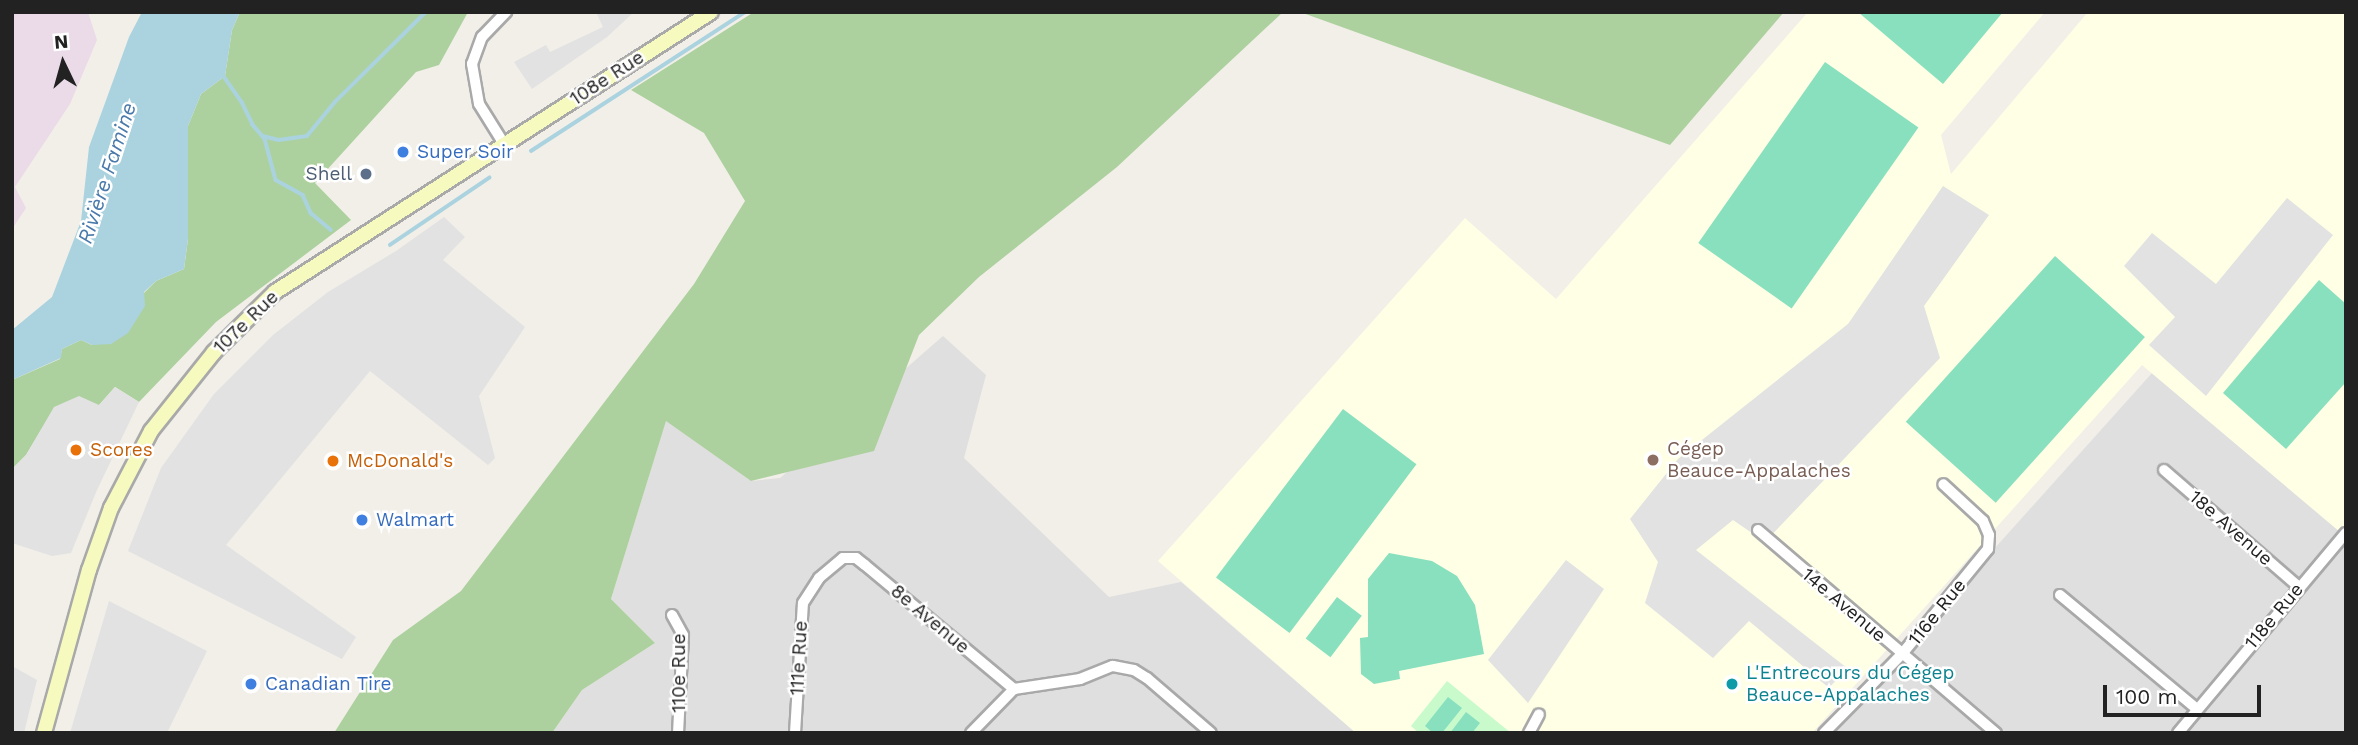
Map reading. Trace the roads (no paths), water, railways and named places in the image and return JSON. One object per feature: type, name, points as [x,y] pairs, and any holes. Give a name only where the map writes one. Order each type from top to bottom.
[{"type":"main road","name":"108e Rue","points":[[504,144],[710,12]]},
{"type":"main road","name":"107e Rue","points":[[44,733],[104,524],[152,431],[174,399],[214,352],[275,292],[504,144]]},
{"type":"street","points":[[504,144],[479,104],[472,64],[482,37],[506,12]]},
{"type":"street","name":"18e Avenue","points":[[2164,470],[2298,586]]},
{"type":"street","name":"116e Rue","points":[[1824,733],[1902,654],[1987,549],[1989,535],[1983,521],[1943,484]]},
{"type":"street","name":"14e Avenue","points":[[1759,530],[1996,733]]},
{"type":"street","name":"118e Rue","points":[[2178,733],[2298,586],[2345,534]]},
{"type":"street","name":"8e Avenue","points":[[843,558],[856,558],[1014,689]]},
{"type":"street","name":"111e Rue","points":[[795,733],[803,603],[819,578],[843,558]]},
{"type":"street","points":[[2060,595],[2197,709]]},
{"type":"street","name":"110e Rue","points":[[672,615],[683,635],[678,733]]},
{"type":"street","points":[[971,733],[1014,689],[1057,684],[1113,666],[1134,670],[1147,678],[1207,731]]},
{"type":"street","points":[[1529,733],[1539,714]]},
{"type":"water","name":"Rivière Famine","points":[[142,12],[240,12],[232,30],[225,76],[201,94],[188,126],[188,239],[184,269],[156,281],[144,292],[145,306],[128,333],[111,344],[92,345],[81,340],[62,349],[61,358],[12,380],[12,330],[52,297],[81,221],[89,147],[129,37]]},
{"type":"waterway","points":[[263,136],[279,140],[307,136],[335,102],[426,12]]},
{"type":"waterway","points":[[531,151],[745,12]]},
{"type":"waterway","points":[[223,75],[242,102],[253,125],[265,139],[276,180],[303,195],[311,213],[331,230]]},
{"type":"waterway","points":[[390,245],[489,178]]},
{"type":"place","name":"Super Soir","points":[[403,152]]},
{"type":"place","name":"Shell","points":[[366,174]]},
{"type":"place","name":"Scores","points":[[76,450]]},
{"type":"place","name":"Cégep Beauce-Appalaches","points":[[1653,460]]},
{"type":"place","name":"McDonald's","points":[[333,461]]},
{"type":"place","name":"Walmart","points":[[362,520]]},
{"type":"place","name":"Canadian Tire","points":[[251,684]]},
{"type":"place","name":"L'Entrecours du Cégep Beauce-Appalaches","points":[[1732,684]]}]
